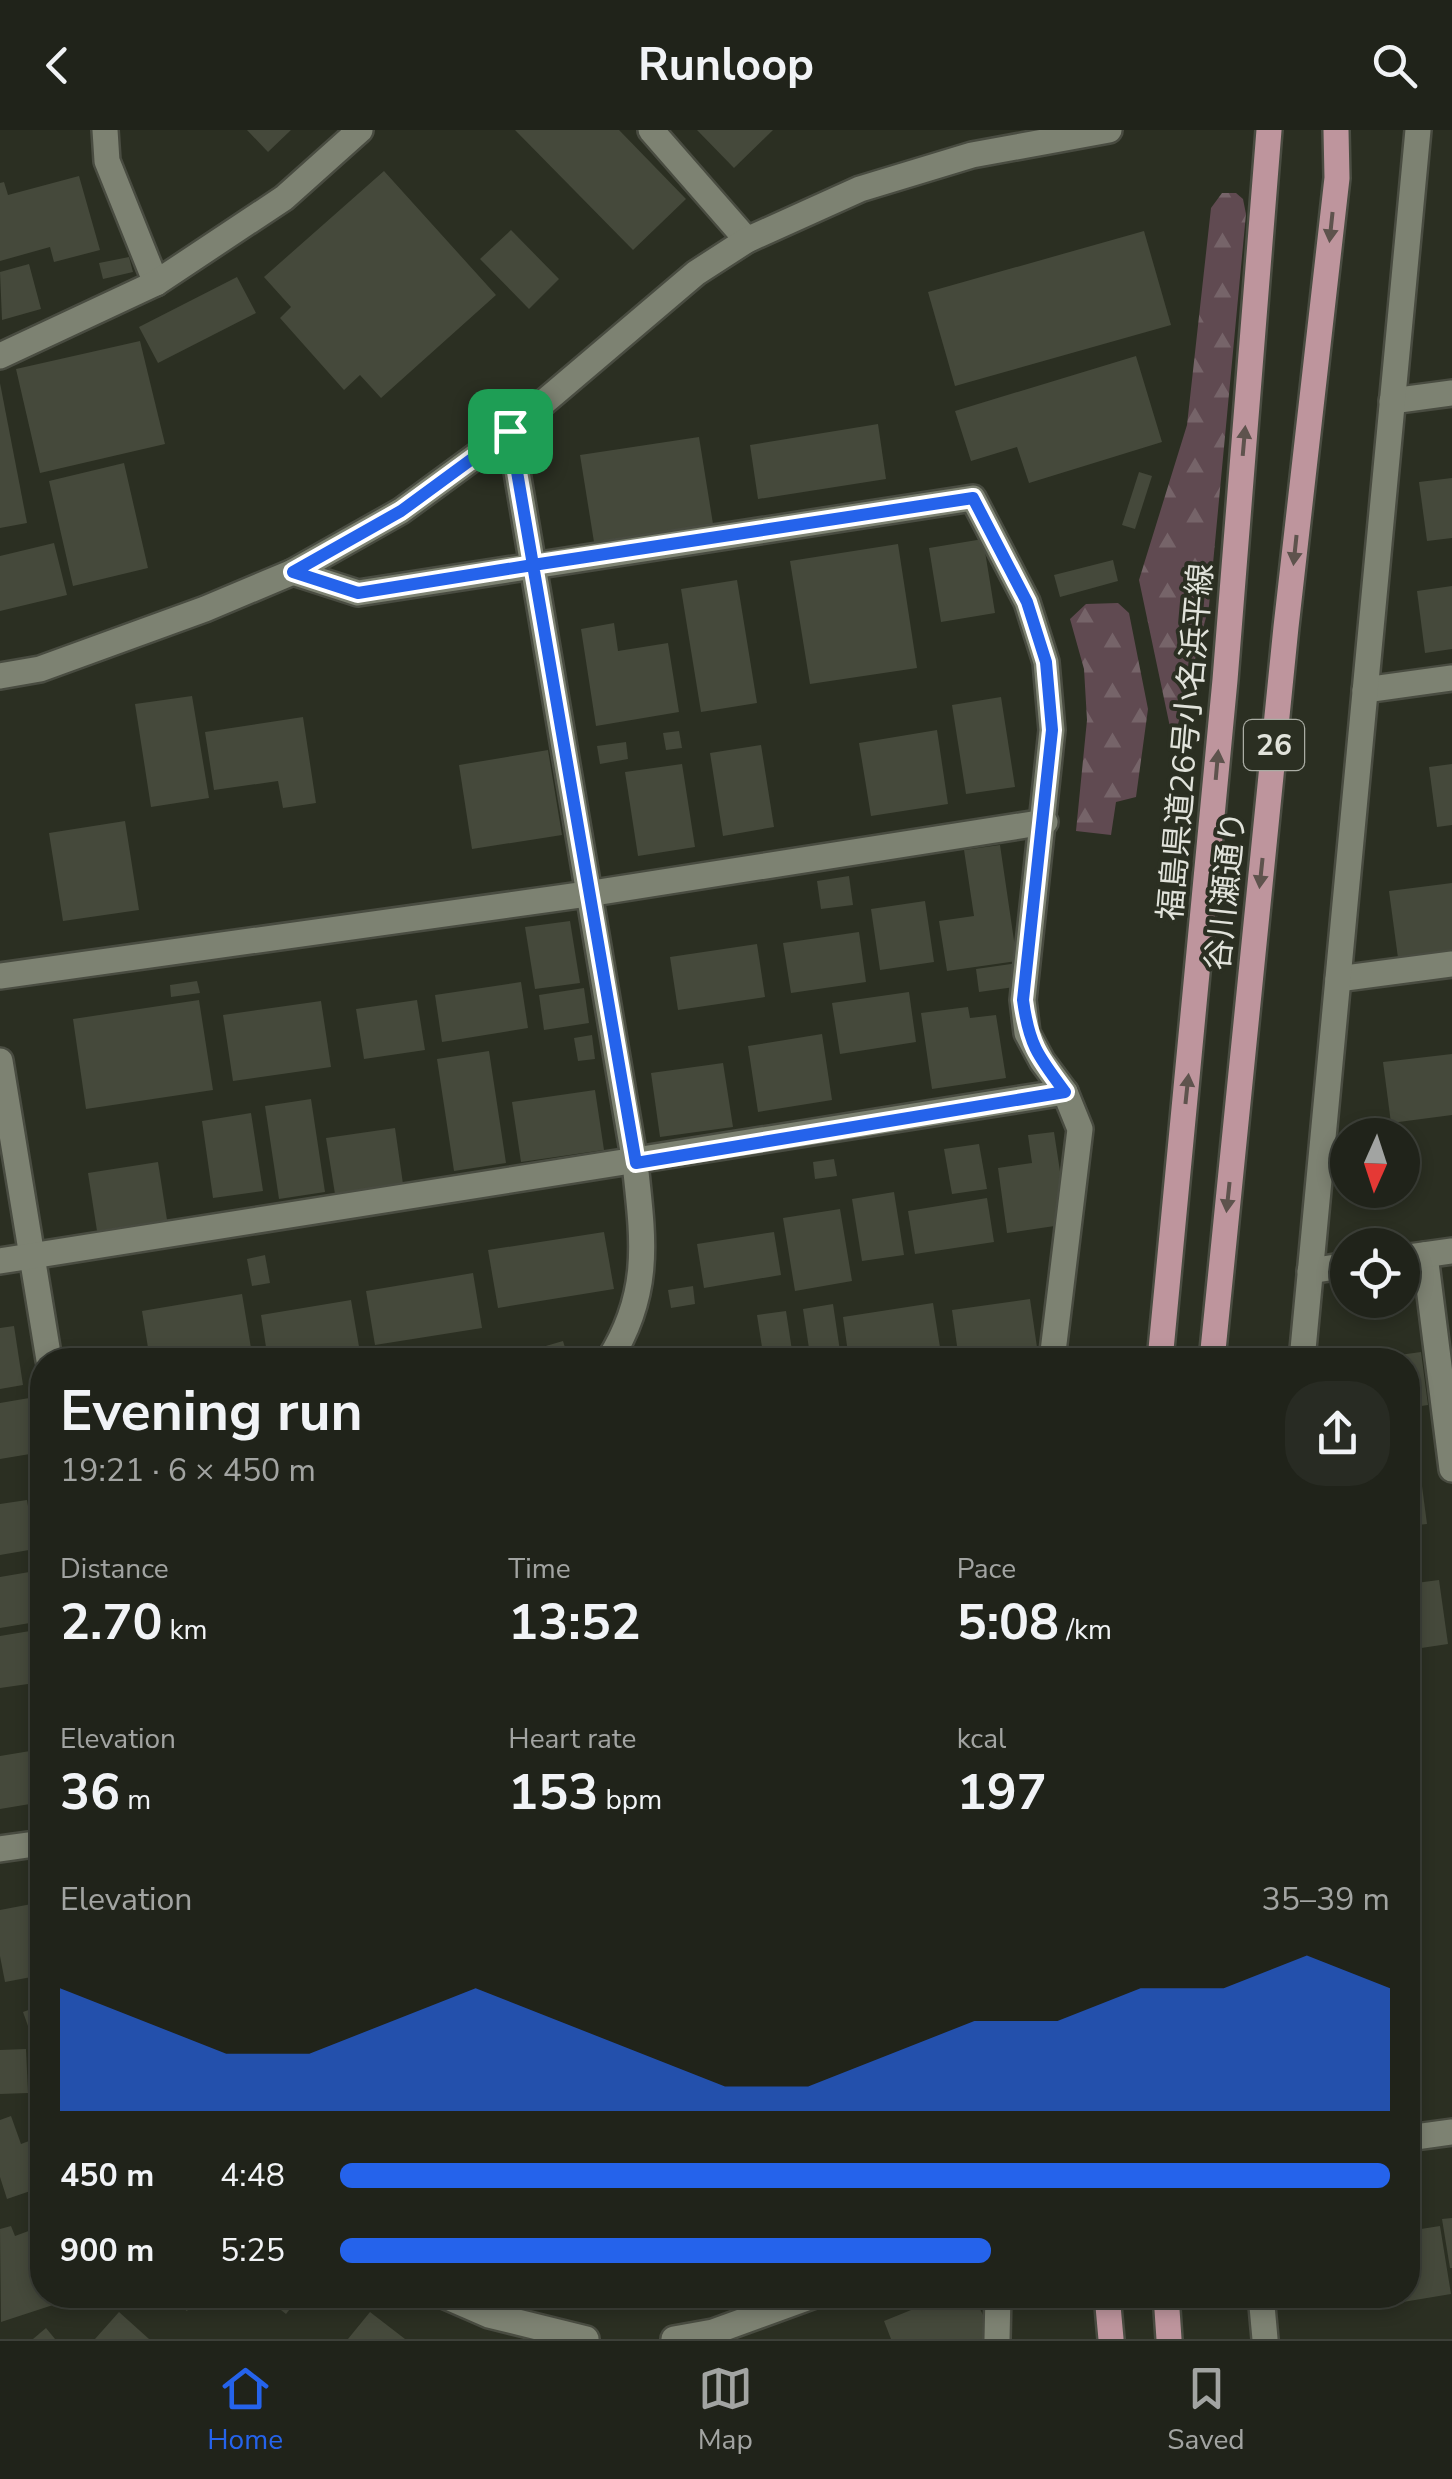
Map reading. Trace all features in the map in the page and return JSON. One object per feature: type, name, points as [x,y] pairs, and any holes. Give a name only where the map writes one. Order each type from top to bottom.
[{"type":"main road","name":"福島県道26号小名浜平線","points":[[1161,1348],[1225,680],[1269,130]]},
{"type":"main road","name":"谷川瀬通り","points":[[1213,1348],[1286,627],[1337,178],[1336,130]]},
{"type":"main road","points":[[1109,2308],[1111,2339]]},
{"type":"main road","points":[[1167,2308],[1169,2339]]},
{"type":"street","points":[[106,130],[107,161],[156,282]]},
{"type":"street","points":[[0,356],[156,282],[284,198],[360,130]]},
{"type":"street","points":[[651,130],[747,240]]},
{"type":"street","points":[[0,676],[58,662],[205,609],[293,572],[401,511],[510,431],[696,272],[747,240],[860,189],[972,155],[1068,133],[1109,130]]},
{"type":"street","points":[[1303,1348],[1418,130]]},
{"type":"street","points":[[1392,401],[1452,393]]},
{"type":"street","points":[[510,431],[636,1163],[644,1250],[636,1304],[615,1348]]},
{"type":"street","points":[[293,572],[358,593],[973,498],[1027,602],[1046,662],[1052,730],[1023,1000],[1027,1034],[1065,1092],[1080,1128],[1053,1348]]},
{"type":"street","points":[[1365,690],[1452,678]]},
{"type":"street","points":[[0,976],[588,894],[1045,822]]},
{"type":"street","points":[[1338,978],[1452,964]]},
{"type":"street","points":[[0,1061],[47,1348]]},
{"type":"street","points":[[0,1261],[1065,1092]]},
{"type":"street","points":[[1420,1255],[1452,1251]]},
{"type":"street","points":[[1310,1270],[1330,1268]]},
{"type":"street","points":[[1420,1290],[1452,1469]]},
{"type":"street","points":[[0,1849],[30,1845]]},
{"type":"street","points":[[1420,2136],[1452,2132]]},
{"type":"street","points":[[473,2308],[586,2339]]},
{"type":"street","points":[[674,2339],[714,2332],[780,2308]]},
{"type":"street","points":[[997,2339],[998,2308]]},
{"type":"street","points":[[1263,2308],[1265,2339]]},
{"type":"green space","points":[[1222,193],[1236,193],[1243,199],[1246,214],[1209,606],[1177,728],[1170,727],[1139,580],[1187,425],[1211,208]]},
{"type":"green space","points":[[1118,603],[1129,613],[1148,709],[1136,797],[1116,802],[1111,835],[1076,831],[1087,720],[1084,669],[1070,619],[1086,604]]},
{"type":"building","points":[[247,130],[291,130],[268,152]]},
{"type":"building","points":[[515,130],[619,130],[686,199],[633,250]]},
{"type":"building","points":[[697,130],[773,130],[734,168]]},
{"type":"building","points":[[384,171],[496,295],[381,398],[360,375],[344,390],[280,318],[291,307],[264,277]]},
{"type":"building","points":[[79,176],[100,250],[54,262],[50,247],[0,261],[0,183],[4,182],[8,195]]},
{"type":"building","points":[[511,230],[559,279],[529,309],[480,259]]},
{"type":"building","points":[[1144,231],[1171,325],[955,386],[928,292]]},
{"type":"building","points":[[129,257],[133,272],[103,279],[99,263]]},
{"type":"building","points":[[29,264],[41,309],[2,320],[0,272]]},
{"type":"building","points":[[237,277],[256,313],[158,363],[139,327]]},
{"type":"building","points":[[140,341],[165,444],[40,473],[16,369]]},
{"type":"building","points":[[1136,356],[1162,442],[1029,483],[1017,447],[971,461],[955,411]]},
{"type":"building","points":[[0,383],[27,523],[0,528]]},
{"type":"building","points":[[878,424],[886,479],[758,499],[750,445]]},
{"type":"building","points":[[699,437],[713,524],[594,542],[580,455]]},
{"type":"building","points":[[124,463],[148,568],[73,586],[49,481]]},
{"type":"building","points":[[1139,472],[1152,476],[1135,529],[1122,525]]},
{"type":"building","points":[[1452,478],[1452,538],[1427,541],[1419,482]]},
{"type":"building","points":[[983,539],[995,613],[941,622],[929,548]]},
{"type":"building","points":[[54,543],[67,595],[0,611],[0,556]]},
{"type":"building","points":[[898,544],[917,668],[810,684],[790,561]]},
{"type":"building","points":[[1113,560],[1118,581],[1060,597],[1054,575]]},
{"type":"building","points":[[737,580],[757,703],[701,712],[681,589]]},
{"type":"building","points":[[1452,586],[1452,649],[1425,653],[1417,591]]},
{"type":"building","points":[[614,623],[618,651],[668,643],[679,712],[596,726],[581,629]]},
{"type":"building","points":[[192,696],[209,798],[151,807],[135,704]]},
{"type":"building","points":[[1001,697],[1015,787],[966,794],[952,705]]},
{"type":"building","points":[[303,717],[316,803],[283,808],[278,781],[214,790],[205,732]]},
{"type":"building","points":[[937,730],[948,804],[871,816],[859,743]]},
{"type":"building","points":[[679,731],[682,748],[666,750],[663,733]]},
{"type":"building","points":[[626,742],[628,759],[600,764],[597,746]]},
{"type":"building","points":[[761,745],[774,827],[723,836],[710,753]]},
{"type":"building","points":[[548,750],[562,835],[472,849],[459,765]]},
{"type":"building","points":[[682,764],[695,847],[638,856],[625,772]]},
{"type":"building","points":[[1452,764],[1452,825],[1437,827],[1429,767]]},
{"type":"building","points":[[125,821],[139,910],[63,921],[49,833]]},
{"type":"building","points":[[1000,845],[1017,961],[947,971],[939,921],[974,916],[964,850]]},
{"type":"building","points":[[849,876],[853,905],[821,909],[817,881]]},
{"type":"building","points":[[1452,883],[1452,951],[1398,958],[1389,891]]},
{"type":"building","points":[[925,901],[934,962],[880,970],[871,909]]},
{"type":"building","points":[[570,921],[580,983],[535,989],[525,927]]},
{"type":"building","points":[[859,932],[866,982],[791,993],[783,943]]},
{"type":"building","points":[[757,944],[765,997],[678,1010],[670,957]]},
{"type":"building","points":[[1018,963],[1021,986],[979,992],[976,969]]},
{"type":"building","points":[[197,981],[200,993],[171,997],[170,985]]},
{"type":"building","points":[[521,982],[528,1028],[442,1042],[435,995]]},
{"type":"building","points":[[584,988],[589,1023],[544,1030],[539,995]]},
{"type":"building","points":[[909,992],[916,1042],[840,1054],[832,1003]]},
{"type":"building","points":[[199,1000],[213,1090],[86,1109],[73,1019]]},
{"type":"building","points":[[417,1000],[425,1050],[364,1059],[356,1009]]},
{"type":"building","points":[[321,1001],[331,1067],[233,1081],[223,1015]]},
{"type":"building","points":[[968,1007],[970,1018],[996,1015],[1006,1078],[932,1089],[921,1013]]},
{"type":"building","points":[[822,1034],[832,1100],[758,1112],[748,1046]]},
{"type":"building","points":[[592,1035],[595,1059],[578,1061],[574,1038]]},
{"type":"building","points":[[489,1051],[506,1163],[454,1171],[437,1059]]},
{"type":"building","points":[[1452,1054],[1452,1115],[1390,1118],[1383,1062]]},
{"type":"building","points":[[723,1063],[733,1127],[660,1137],[651,1073]]},
{"type":"building","points":[[595,1090],[604,1150],[521,1162],[512,1102]]},
{"type":"building","points":[[311,1099],[325,1192],[279,1199],[265,1106]]},
{"type":"building","points":[[251,1113],[263,1191],[213,1198],[202,1121]]},
{"type":"building","points":[[395,1128],[403,1184],[335,1194],[326,1138]]},
{"type":"building","points":[[1054,1132],[1068,1224],[1007,1233],[998,1168],[1032,1163],[1028,1135]]},
{"type":"building","points":[[979,1144],[987,1189],[952,1194],[944,1149]]},
{"type":"building","points":[[834,1159],[837,1176],[815,1179],[813,1162]]},
{"type":"building","points":[[158,1162],[167,1220],[97,1231],[88,1173]]},
{"type":"building","points":[[894,1192],[904,1255],[862,1261],[852,1199]]},
{"type":"building","points":[[987,1198],[994,1242],[915,1254],[908,1211]]},
{"type":"building","points":[[840,1209],[852,1281],[795,1291],[783,1218]]},
{"type":"building","points":[[604,1232],[614,1289],[498,1308],[488,1250]]},
{"type":"building","points":[[774,1232],[781,1275],[704,1288],[697,1244]]},
{"type":"building","points":[[265,1255],[270,1283],[252,1286],[247,1259]]},
{"type":"building","points":[[473,1273],[482,1328],[375,1345],[366,1291]]},
{"type":"building","points":[[693,1286],[695,1304],[671,1308],[668,1290]]},
{"type":"building","points":[[242,1294],[251,1348],[148,1348],[142,1311]]},
{"type":"building","points":[[1030,1299],[1037,1348],[957,1348],[952,1310]]},
{"type":"building","points":[[351,1300],[359,1348],[266,1348],[261,1315]]},
{"type":"building","points":[[933,1303],[940,1348],[847,1348],[843,1317]]},
{"type":"building","points":[[833,1304],[840,1348],[809,1348],[803,1309]]},
{"type":"building","points":[[786,1311],[792,1348],[762,1348],[757,1315]]},
{"type":"building","points":[[14,1326],[23,1385],[0,1389],[0,1328]]},
{"type":"building","points":[[563,1341],[565,1348],[539,1348]]},
{"type":"building","points":[[1420,1352],[1428,1405],[1420,1406]]},
{"type":"building","points":[[30,1398],[30,1454],[0,1459],[0,1403]]},
{"type":"building","points":[[1420,1471],[1427,1524],[1420,1525]]},
{"type":"building","points":[[27,1500],[30,1550],[0,1555],[0,1504]]},
{"type":"building","points":[[30,1572],[30,1623],[0,1628],[0,1577]]},
{"type":"building","points":[[1439,1580],[1448,1644],[1420,1648],[1420,1582]]},
{"type":"building","points":[[30,1631],[30,1684],[0,1688],[0,1636]]},
{"type":"building","points":[[30,1751],[30,1804],[0,1809],[0,1756]]},
{"type":"building","points":[[30,1904],[30,1977],[5,1982],[0,1956],[0,1910]]},
{"type":"building","points":[[30,2009],[30,2032],[23,2012]]},
{"type":"building","points":[[26,2049],[28,2093],[0,2094],[0,2050]]},
{"type":"building","points":[[11,2116],[21,2144],[30,2141],[30,2191],[7,2199],[0,2177],[0,2120]]},
{"type":"building","points":[[1452,2218],[1452,2268],[1450,2268],[1442,2219]]},
{"type":"building","points":[[11,2226],[15,2236],[30,2230],[30,2308],[44,2308],[1,2322],[0,2229]]},
{"type":"building","points":[[1440,2226],[1451,2294],[1420,2299],[1420,2229]]},
{"type":"building","points":[[916,2308],[980,2308],[995,2339],[891,2339],[884,2321]]},
{"type":"building","points":[[119,2312],[149,2339],[95,2339]]},
{"type":"building","points":[[370,2312],[405,2339],[348,2339]]},
{"type":"building","points":[[46,2328],[55,2339],[33,2339]]},
{"type":"route","points":[[510,431],[401,511],[293,572],[358,593],[533,565],[636,1163],[1065,1092],[1027,1034],[1023,1000],[1052,730],[1046,662],[1027,602],[973,498],[533,565],[510,431]]}]
